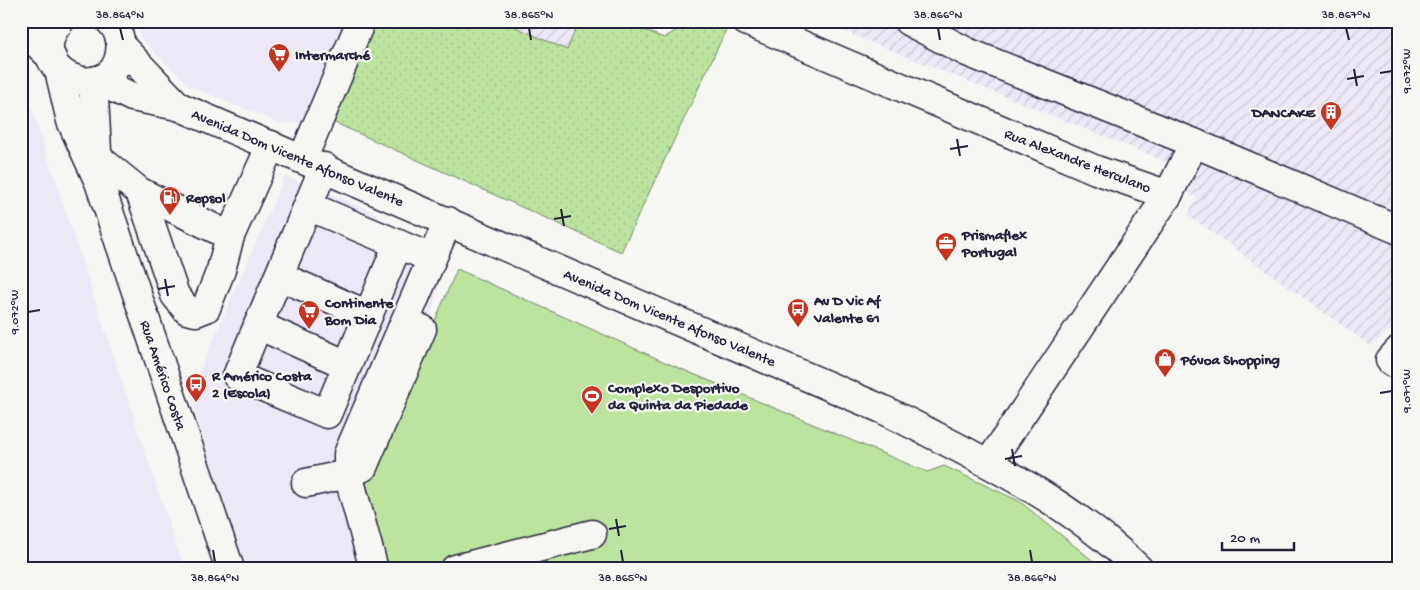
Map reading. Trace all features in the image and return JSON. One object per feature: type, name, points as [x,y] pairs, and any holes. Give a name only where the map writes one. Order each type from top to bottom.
[{"type":"street","points":[[60,21],[51,37],[55,64],[72,121],[98,170],[230,236]]},
{"type":"street","points":[[361,21],[314,163],[308,206],[237,376],[327,414],[398,244]]},
{"type":"street","name":"Rua Alexandre Herculano","points":[[746,21],[1096,170],[1168,195],[989,463]]},
{"type":"street","points":[[908,21],[967,52],[1194,143],[1399,230]]},
{"type":"street","points":[[21,28],[55,64]]},
{"type":"street","points":[[98,170],[95,81],[114,67],[120,57],[115,28]]},
{"type":"street","name":"Avenida Dom Vicente Afonso Valente","points":[[115,28],[178,106]]},
{"type":"street","name":"Avenida Dom Vicente Afonso Valente","points":[[55,64],[74,80],[95,81],[132,97],[178,106],[882,409],[989,463],[1070,512],[1139,569]]},
{"type":"street","points":[[1168,195],[1194,143]]},
{"type":"street","points":[[140,192],[175,295],[188,310],[196,312],[206,308],[221,270],[230,236],[271,145]]},
{"type":"street","name":"Rua Américo Costa","points":[[98,170],[230,569]]},
{"type":"street","points":[[308,206],[431,258]]},
{"type":"street","points":[[374,569],[348,474],[348,454],[448,221]]},
{"type":"street","points":[[279,276],[368,315]]},
{"type":"street","points":[[258,325],[347,365]]},
{"type":"street","points":[[306,483],[348,474],[363,467],[422,329]]},
{"type":"street","points":[[1399,350],[1390,360],[1399,366]]},
{"type":"street","points":[[455,569],[592,534]]},
{"type":"shaded area","points":[[138,21],[375,21],[331,121],[282,124],[191,87],[140,38]]},
{"type":"shaded area","points":[[502,21],[578,21],[567,50]]},
{"type":"shaded area","points":[[819,21],[1399,21],[1399,323],[1371,346],[1188,215],[1197,197],[1188,193],[1197,174]]},
{"type":"shaded area","points":[[21,80],[23,83],[184,569],[21,569]]},
{"type":"shaded area","points":[[285,176],[370,210],[445,264],[422,346],[365,476],[364,496],[383,569],[243,569],[190,393]]},
{"type":"green space","points":[[372,21],[502,21],[567,50],[579,21],[620,21],[664,38],[687,24],[700,21],[727,28],[621,252],[331,121]]},
{"type":"green space","name":"Complexo Desportivo da Quinta da Piedade","points":[[457,269],[667,363],[927,472],[944,466],[1019,501],[1103,569],[386,569],[366,483]]},
{"type":"place","name":"Intermarché","points":[[279,73]]},
{"type":"place","name":"DANCAKE","points":[[1331,131]]},
{"type":"place","name":"Repsol","points":[[170,216]]},
{"type":"place","name":"Prismaflex Portugal","points":[[946,262]]},
{"type":"place","name":"Av D Vic Af Valente 61","points":[[798,328]]},
{"type":"place","name":"Continente Bom Dia","points":[[309,330]]},
{"type":"place","name":"Póvoa Shopping","points":[[1165,378]]},
{"type":"place","name":"R Américo Costa 2 (Escola)","points":[[196,403]]},
{"type":"place","name":"Complexo Desportivo da Quinta da Piedade","points":[[592,415]]}]
